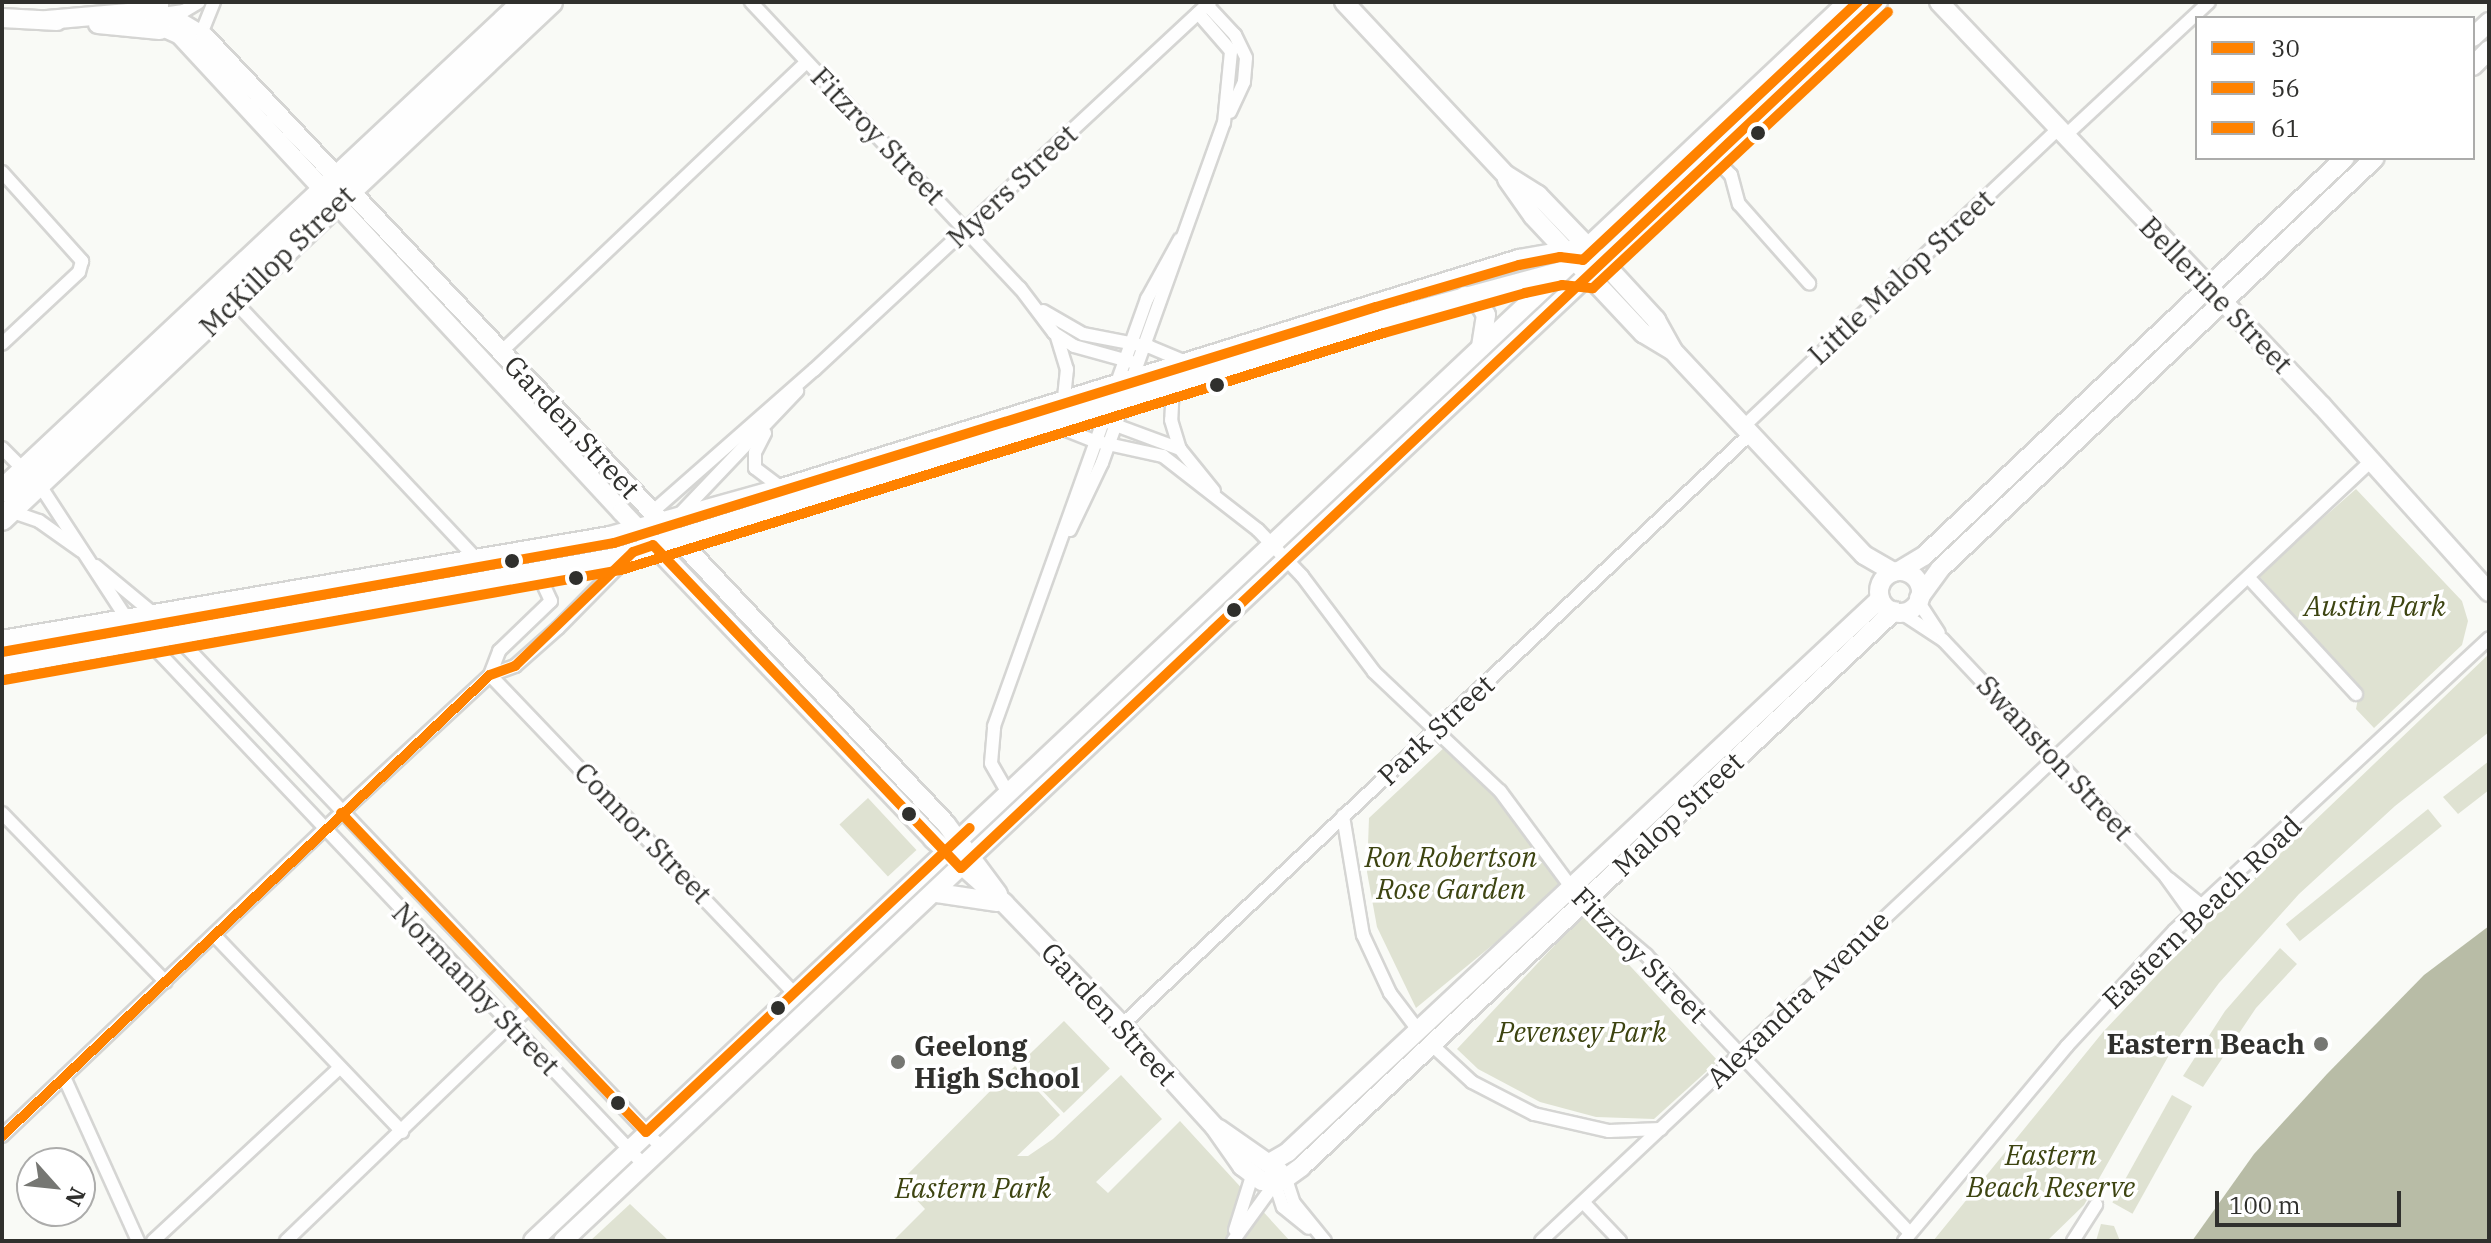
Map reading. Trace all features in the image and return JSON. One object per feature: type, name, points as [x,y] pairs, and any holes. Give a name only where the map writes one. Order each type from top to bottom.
[{"type":"highway","name":"McKillop Street","points":[[4,500],[235,302],[336,191],[524,2]]},
{"type":"highway","name":"McKillop Street","points":[[31,477],[336,191],[551,2]]},
{"type":"street","points":[[162,8],[184,11],[199,2]]},
{"type":"street","points":[[194,40],[214,2]]},
{"type":"street","points":[[1344,2],[1506,175],[1538,195],[1572,256],[1595,268],[1656,320],[1673,351],[1864,555],[1888,605]]},
{"type":"street","points":[[533,1241],[646,1132],[800,1000],[937,893],[1572,256],[1848,2]]},
{"type":"street","points":[[563,1241],[1008,793],[1595,268],[1878,2]]},
{"type":"street","name":"Bellerine Street","points":[[1939,2],[2208,287],[2489,592]]},
{"type":"street","name":"Little Malop Street","points":[[1747,430],[2063,132],[2209,2]]},
{"type":"street","name":"Fitzroy Street","points":[[755,3],[1036,307],[1054,333],[1067,369],[1064,400]]},
{"type":"street","points":[[1008,793],[991,763],[993,732],[1062,543],[1094,441],[1113,414],[1145,346],[1180,239],[1224,123],[1242,88],[1246,63],[1239,41],[1202,6]]},
{"type":"street","points":[[1202,6],[1227,42],[1232,64],[1224,123]]},
{"type":"street","name":"Myers Street","points":[[666,523],[814,370],[1202,6]]},
{"type":"street","points":[[141,7],[149,21],[194,40]]},
{"type":"street","name":"Garden Street","points":[[47,20],[141,7],[162,8],[336,191],[599,487],[642,544],[689,583],[878,782],[952,846],[1214,1126],[1252,1176]]},
{"type":"street","points":[[2,18],[154,29],[194,40]]},
{"type":"street","points":[[502,351],[807,62]]},
{"type":"street","points":[[1232,64],[1246,63]]},
{"type":"street","points":[[1714,157],[1731,175],[1739,204],[1809,283]]},
{"type":"street","points":[[1888,605],[1882,581],[1924,556],[2343,160]]},
{"type":"street","points":[[1888,605],[1919,599],[1940,569],[2373,160]]},
{"type":"street","points":[[2,172],[82,261],[79,272],[2,344]]},
{"type":"street","name":"Garden Street","points":[[336,191],[502,351],[615,473],[666,523],[705,569],[893,768],[952,846]]},
{"type":"street","points":[[1130,375],[1124,360],[1153,285],[1180,239]]},
{"type":"street","points":[[2,666],[538,573],[642,544],[666,523],[1051,424],[1113,414],[1173,386],[1465,296],[1572,256]]},
{"type":"street","points":[[2,1136],[215,936],[326,826],[490,675],[515,666],[558,628],[666,523],[1064,400],[1130,375],[1188,363],[1572,256],[1595,268]]},
{"type":"street","points":[[1465,296],[1478,302],[1486,315],[1480,351]]},
{"type":"street","points":[[235,302],[476,559]]},
{"type":"street","name":"Fitzroy Street","points":[[1036,307],[1083,334],[1145,346],[1188,363]]},
{"type":"street","name":"Fitzroy Street","points":[[1054,333],[1074,346],[1124,360],[1130,375]]},
{"type":"street","name":"Myers Street","points":[[666,523],[772,419],[814,370]]},
{"type":"street","name":"Fitzroy Street","points":[[1173,386],[1171,420],[1180,449],[1218,497]]},
{"type":"street","points":[[1062,543],[1110,443],[1113,414]]},
{"type":"street","points":[[1113,414],[1180,449]]},
{"type":"street","points":[[2073,415],[2087,430]]},
{"type":"street","points":[[772,419],[754,465],[762,478],[782,488]]},
{"type":"street","name":"Fitzroy Street","points":[[1051,424],[1094,441],[1163,456],[1218,497],[1280,551],[1361,657],[1500,791],[1584,902],[1640,949],[1906,1236]]},
{"type":"street","name":"Park Street","points":[[1122,1025],[1437,729],[1747,430]]},
{"type":"street","name":"Normanby Street","points":[[2,448],[31,477],[127,619],[642,1163]]},
{"type":"street","name":"Alexandra Avenue","points":[[1541,1241],[2369,463]]},
{"type":"street","points":[[599,487],[615,473]]},
{"type":"street","points":[[1985,498],[1999,513]]},
{"type":"street","name":"Normanby Street","points":[[4,500],[39,521],[154,614],[660,1146]]},
{"type":"street","points":[[2,640],[476,559],[642,544]]},
{"type":"street","points":[[1864,555],[1916,579],[1919,599]]},
{"type":"street","points":[[689,583],[705,569]]},
{"type":"street","points":[[490,675],[499,651],[552,595],[538,573]]},
{"type":"street","points":[[2250,575],[2356,694]]},
{"type":"street","name":"Swanston Street","points":[[1919,599],[1943,640]]},
{"type":"street","name":"Swanston Street","points":[[1888,605],[1943,640],[2197,909]]},
{"type":"street","name":"Malop Street","points":[[1271,1162],[1354,1091],[1571,887],[1888,605]]},
{"type":"street","name":"Malop Street","points":[[1281,1181],[1368,1106],[1584,902],[1888,605]]},
{"type":"street","points":[[541,610],[558,628]]},
{"type":"street","name":"Eastern Beach Road","points":[[1906,1236],[1942,1200],[2067,1046],[2197,909],[2489,638]]},
{"type":"street","name":"Connor Street","points":[[490,675],[800,1000]]},
{"type":"street","points":[[796,695],[811,682]]},
{"type":"street","points":[[246,742],[261,729]]},
{"type":"street","points":[[878,782],[893,768]]},
{"type":"street","points":[[3,816],[166,982]]},
{"type":"street","points":[[1343,816],[1366,942],[1390,993],[1432,1045],[1472,1082],[1534,1114],[1609,1131],[1661,1129]]},
{"type":"street","points":[[937,893],[1004,903]]},
{"type":"street","points":[[215,936],[338,1069],[402,1132]]},
{"type":"street","points":[[286,1241],[528,1008]]},
{"type":"street","points":[[153,1241],[338,1069]]},
{"type":"street","points":[[64,1077],[138,1241]]},
{"type":"street","points":[[1354,1091],[1368,1106]]},
{"type":"street","name":"Garden Street","points":[[1214,1126],[1271,1162],[1294,1203],[1322,1238]]},
{"type":"street","points":[[1252,1176],[1281,1181],[1233,1241],[1252,1176]]},
{"type":"street","points":[[1583,1202],[1620,1241]]},
{"type":"street","points":[[2073,1241],[2096,1205]]},
{"type":"green space","name":"Austin Park","points":[[2356,489],[2462,601],[2468,621],[2462,645],[2374,728],[2356,709],[2360,688],[2258,575]]},
{"type":"green space","name":"Eastern Beach Reserve","points":[[2489,654],[2489,732],[2395,806],[2299,894],[2219,983],[2181,1034],[2084,1205],[2047,1241],[1933,1241],[2103,1032],[2191,939]]},
{"type":"green space","name":"Ron Robertson Rose Garden","points":[[1447,745],[1517,822],[1562,888],[1416,1008],[1377,927],[1367,872],[1369,818]]},
{"type":"green space","points":[[2489,761],[2489,790],[2458,814],[2443,797]]},
{"type":"green space","points":[[868,798],[916,850],[888,877],[839,825]]},
{"type":"green space","points":[[2428,809],[2442,826],[2300,941],[2286,924]]},
{"type":"green space","name":"Pevensey Park","points":[[1583,915],[1718,1061],[1654,1119],[1596,1117],[1540,1102],[1478,1069],[1457,1049]]},
{"type":"green space","points":[[2280,948],[2297,964],[2256,1008],[2203,1087],[2183,1076],[2225,1011]]},
{"type":"green space","points":[[1064,1021],[1110,1068],[1064,1113],[1018,1065]]},
{"type":"green space","name":"Eastern Park","points":[[1015,1066],[1060,1115],[1017,1156],[1028,1156],[1053,1139],[1121,1075],[1162,1119],[1096,1182],[1108,1193],[1180,1121],[1290,1241],[893,1241],[925,1209],[900,1182]]},
{"type":"green space","points":[[2172,1095],[2192,1106],[2132,1214],[2112,1203]]},
{"type":"green space","points":[[630,1204],[669,1241],[590,1241]]},
{"type":"green space","name":"Eastern Beach Reserve","points":[[2101,1224],[2114,1226],[2120,1241],[2096,1241]]},
{"type":"shaded area","points":[[2489,926],[2489,1241],[2192,1241],[2254,1154],[2327,1074],[2424,975]]},
{"type":"transit line","name":"61","points":[[2,652],[614,543],[1519,265],[1560,257],[1583,260],[1858,2]]},
{"type":"transit line","name":"30","points":[[2,1136],[490,675],[515,666],[633,552],[653,545],[961,868],[1878,2]]},
{"type":"transit line","name":"56","points":[[4,680],[621,570],[1384,333],[1562,285],[1593,288],[1888,12]]},
{"type":"transit line","name":"30","points":[[341,813],[646,1132],[970,828]]},
{"type":"place","name":"Eastern Beach","points":[[2321,1044]]},
{"type":"place","name":"Geelong High School","points":[[898,1062]]}]
